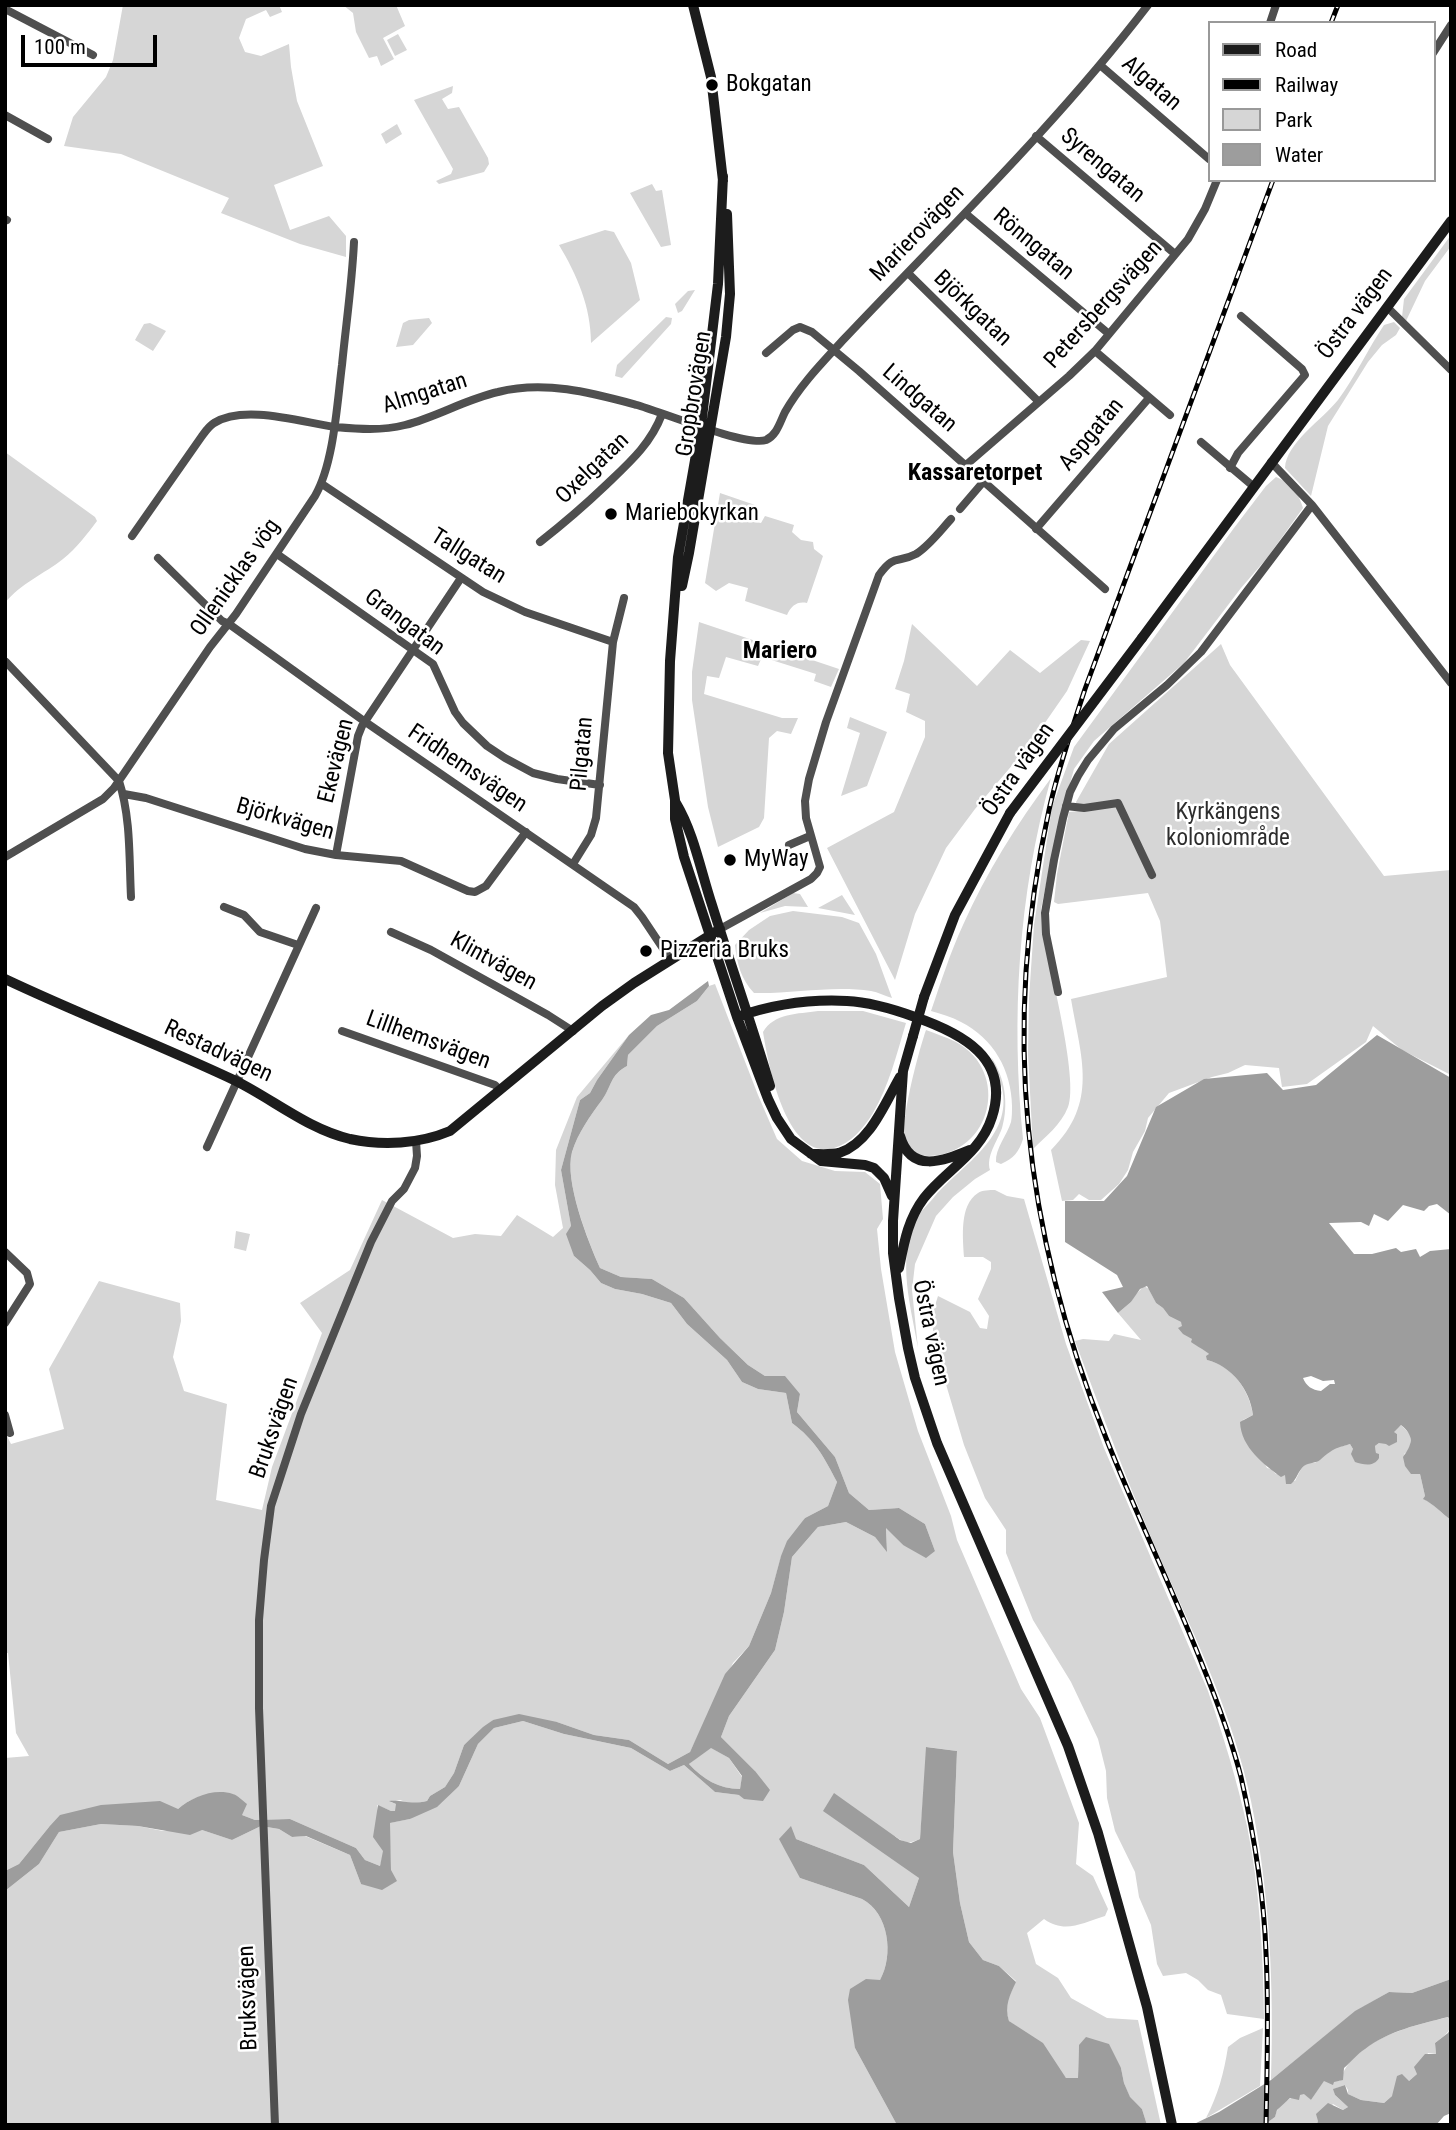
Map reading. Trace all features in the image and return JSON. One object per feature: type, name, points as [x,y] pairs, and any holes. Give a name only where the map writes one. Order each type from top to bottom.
[{"type":"street","name":"Gropbrovägen","points":[[693,5],[710,77],[723,176],[718,284],[706,429],[678,557],[670,661],[668,753],[675,800],[685,817],[737,1017],[777,1118]]},
{"type":"street","name":"Marierovägen","points":[[706,429],[753,442],[771,436],[799,391],[834,350],[1037,136],[1100,65],[1148,5]]},
{"type":"street","points":[[5,9],[93,55]]},
{"type":"street","points":[[1435,50],[1451,25]]},
{"type":"street","name":"Algatan","points":[[1100,65],[1208,158]]},
{"type":"street","points":[[5,115],[48,139]]},
{"type":"street","name":"Syrengatan","points":[[1037,136],[1175,254]]},
{"type":"street","name":"Petersbergsvägen","points":[[965,465],[1095,351],[1196,226],[1216,182]]},
{"type":"street","name":"Rönngatan","points":[[965,213],[1109,334]]},
{"type":"street","name":"Östra vägen","points":[[1172,2125],[1147,2007],[1098,1833],[1068,1746],[937,1443],[915,1378],[902,1317],[894,1253],[893,1199],[903,1071],[924,998],[955,915],[1010,813],[1451,222]]},
{"type":"street","name":"Ollenicklas vög","points":[[5,857],[103,799],[120,780],[277,554],[322,484],[334,426],[353,272],[354,242]]},
{"type":"street","name":"Björkgatan","points":[[908,273],[1039,402]]},
{"type":"street","points":[[1387,307],[1451,370]]},
{"type":"street","points":[[1230,467],[1238,453],[1306,375],[1241,316]]},
{"type":"street","name":"Lindgatan","points":[[766,354],[793,330],[800,327],[812,332],[1105,589]]},
{"type":"street","points":[[1095,351],[1170,415]]},
{"type":"street","name":"Almgatan","points":[[132,536],[183,460],[214,424],[244,414],[334,426],[390,429],[501,391],[539,387],[582,391],[706,429]]},
{"type":"street","name":"Aspgatan","points":[[1036,528],[1149,398]]},
{"type":"street","name":"Oxelgatan","points":[[540,542],[570,519],[637,455],[650,438],[662,414]]},
{"type":"street","points":[[1200,442],[1253,486]]},
{"type":"street","points":[[1271,462],[1312,505],[1451,682]]},
{"type":"street","points":[[960,509],[984,481]]},
{"type":"street","name":"Tallgatan","points":[[322,484],[483,592],[525,612],[610,640]]},
{"type":"street","points":[[1058,992],[1046,934],[1045,913],[1066,806],[1078,776],[1114,729],[1167,685],[1201,652],[1312,505]]},
{"type":"street","points":[[416,1141],[430,1139],[450,1130],[623,991],[670,959],[811,879],[817,873],[820,867],[810,836],[805,801],[808,779],[879,575],[886,565],[895,559],[914,555],[921,550],[951,519]]},
{"type":"street","name":"Grangatan","points":[[277,554],[433,664],[455,712],[487,746],[533,773],[549,778],[600,785]]},
{"type":"street","name":"Fridhemsvägen","points":[[158,558],[222,621],[638,912],[670,959]]},
{"type":"street","name":"Ekevägen","points":[[336,855],[358,736],[364,721],[461,578]]},
{"type":"street","name":"Pilgatan","points":[[573,864],[594,827],[600,785],[610,640],[624,598]]},
{"type":"street","points":[[6,662],[120,780],[128,830],[131,897]]},
{"type":"street","name":"Björkvägen","points":[[124,794],[146,798],[305,849],[336,855],[401,861],[475,892],[486,886],[526,832]]},
{"type":"street","points":[[1066,806],[1084,808],[1118,803],[1151,873]]},
{"type":"street","points":[[789,845],[810,836]]},
{"type":"street","points":[[224,907],[244,915],[260,932],[298,945]]},
{"type":"street","points":[[207,1147],[316,908]]},
{"type":"street","name":"Klintvägen","points":[[391,932],[431,950],[573,1031]]},
{"type":"street","name":"Gropbrovägen","points":[[715,932],[748,1013],[777,1118]]},
{"type":"street","name":"Restadvägen","points":[[5,979],[237,1082],[298,1117],[339,1136],[383,1143],[416,1141]]},
{"type":"street","points":[[737,1017],[771,1007],[808,1002],[849,1001],[878,1005],[960,1036],[979,1051],[987,1063],[996,1100],[990,1124],[965,1160],[932,1190],[911,1219],[896,1277]]},
{"type":"street","name":"Lillhemsvägen","points":[[342,1031],[495,1085],[500,1090]]},
{"type":"street","points":[[810,1154],[839,1153],[855,1144],[867,1132],[903,1071]]},
{"type":"street","points":[[777,1118],[791,1139],[821,1161],[874,1168],[884,1178],[893,1199]]},
{"type":"street","points":[[898,1130],[905,1150],[918,1159],[937,1162],[973,1149]]},
{"type":"street","name":"Bruksvägen","points":[[275,2125],[259,1620],[271,1506],[301,1414],[371,1242],[392,1201],[404,1189],[415,1168],[416,1141]]},
{"type":"street","points":[[5,1252],[27,1273],[30,1284],[5,1323]]},
{"type":"street","points":[[5,1415],[10,1433]]},
{"type":"green space","points":[[123,5],[279,5],[282,12],[270,17],[266,10],[246,19],[239,38],[245,52],[261,56],[289,44],[297,101],[323,166],[274,185],[290,230],[329,216],[346,236],[346,257],[300,244],[221,213],[229,198],[121,154],[64,146],[73,117],[106,77],[113,60]]},
{"type":"green space","points":[[343,5],[396,5],[405,26],[383,38],[394,59],[381,66],[377,56],[369,58],[356,32],[353,13]]},
{"type":"green space","points":[[398,34],[407,50],[395,56],[387,40]]},
{"type":"green space","points":[[453,86],[452,93],[442,99],[448,109],[459,107],[489,164],[484,172],[439,184],[436,181],[451,174],[453,169],[414,100]]},
{"type":"green space","points":[[397,124],[402,134],[386,144],[381,134]]},
{"type":"green space","points":[[652,184],[656,191],[662,190],[671,245],[661,247],[630,193]]},
{"type":"green space","points":[[605,230],[614,232],[631,263],[640,300],[591,343],[589,317],[582,292],[559,245]]},
{"type":"green space","points":[[1451,235],[1451,246],[1425,281],[1406,321],[1402,317],[1404,299]]},
{"type":"green space","points":[[695,290],[678,313],[675,304],[688,291]]},
{"type":"green space","points":[[666,317],[672,318],[671,324],[622,378],[615,376],[617,365]]},
{"type":"green space","points":[[429,318],[432,323],[413,345],[396,347],[403,323]]},
{"type":"green space","points":[[1394,322],[1400,328],[1396,335],[1382,345],[1368,362],[1328,426],[1311,496],[1285,468],[1287,459],[1298,441],[1338,400],[1384,325]]},
{"type":"green space","points":[[150,323],[166,331],[153,351],[135,340],[144,324]]},
{"type":"green space","points":[[5,452],[97,521],[68,555],[25,584],[5,603]]},
{"type":"green space","points":[[1276,477],[1294,489],[1303,508],[1184,663],[1094,741],[1074,769],[1057,830],[1041,909],[1042,930],[1070,1072],[1070,1093],[1068,1107],[1061,1119],[1033,1149],[1028,1054],[1029,998],[1034,925],[1052,807],[1074,747],[1234,528]]},
{"type":"green space","points":[[720,493],[755,505],[751,521],[761,523],[765,516],[794,525],[792,532],[801,540],[813,542],[814,549],[823,556],[807,603],[795,605],[787,615],[745,601],[748,588],[729,583],[716,591],[705,583]]},
{"type":"green space","points":[[699,622],[839,669],[831,687],[814,681],[816,674],[762,657],[758,666],[726,657],[719,678],[707,676],[704,694],[782,718],[798,718],[791,734],[777,731],[769,738],[764,818],[759,827],[718,847],[708,807],[692,700],[692,672]]},
{"type":"green space","points":[[912,624],[977,686],[1010,650],[1040,673],[1081,640],[1090,641],[1067,691],[1031,743],[946,848],[915,914],[895,980],[827,848],[894,812],[925,737],[925,721],[906,712],[910,694],[895,689]]},
{"type":"green space","name":"Kyrkängens koloniområde","points":[[1221,644],[1230,665],[1384,876],[1451,870],[1451,1075],[1402,1050],[1373,1026],[1366,1042],[1307,1084],[1282,1087],[1279,1068],[1245,1065],[1169,1093],[1148,1118],[1128,1170],[1119,1184],[1101,1200],[1089,1200],[1079,1194],[1073,1200],[1062,1201],[1051,1150],[1076,1114],[1083,1079],[1071,999],[1167,977],[1160,921],[1148,893],[1058,904],[1054,902],[1069,812],[1079,811],[1076,802],[1109,744]]},
{"type":"green space","points":[[850,717],[887,732],[867,786],[841,796],[860,733],[847,728]]},
{"type":"green space","points":[[1051,778],[1031,867],[1020,957],[1018,1048],[1023,1139],[1015,1154],[1001,1164],[996,1162],[996,1157],[1011,1122],[1012,1112],[1011,1093],[1004,1068],[991,1047],[973,1029],[931,1011],[954,946],[972,906],[1014,831]]},
{"type":"green space","points":[[793,893],[800,894],[808,907],[785,906],[760,913]]},
{"type":"green space","points":[[842,895],[855,915],[818,908]]},
{"type":"green space","points":[[793,911],[842,917],[859,923],[876,954],[892,998],[857,989],[754,993],[740,971],[735,945],[749,930],[770,916]]},
{"type":"green space","points":[[715,984],[777,1139],[802,1161],[835,1171],[865,1172],[880,1184],[883,1219],[877,1229],[881,1269],[895,1352],[918,1431],[951,1516],[957,1540],[1021,1689],[1040,1718],[1079,1823],[1076,1864],[1093,1876],[1108,1909],[1105,1916],[1074,1926],[1059,1926],[1044,1919],[1027,1933],[1036,1964],[1058,1978],[1071,1998],[1107,2018],[1138,2020],[1161,2125],[1147,2125],[1142,2109],[1130,2098],[1121,2068],[1079,2045],[1078,2078],[1066,2078],[1024,2032],[1009,2021],[1006,2011],[1008,1999],[1016,1981],[999,1966],[983,1960],[969,1942],[960,1903],[953,1852],[957,1751],[927,1747],[920,1839],[907,1842],[895,1836],[919,1878],[909,1907],[864,1865],[796,1839],[800,1878],[862,1899],[871,1905],[883,1924],[888,1947],[887,1959],[880,1980],[866,1980],[855,2048],[897,2125],[5,2125],[5,1891],[39,1864],[59,1832],[101,1824],[138,1826],[163,1831],[202,1830],[232,1840],[261,1826],[279,1829],[292,1837],[305,1836],[350,1855],[361,1884],[391,1870],[389,1823],[410,1819],[459,1786],[478,1744],[494,1728],[523,1721],[564,1734],[631,1748],[670,1771],[684,1765],[715,1792],[739,1795],[755,1771],[721,1737],[729,1716],[775,1650],[792,1557],[818,1527],[846,1522],[875,1537],[887,1551],[886,1527],[903,1545],[935,1551],[925,1524],[899,1508],[869,1510],[849,1493],[835,1457],[797,1412],[800,1394],[748,1365],[684,1298],[652,1279],[621,1277],[600,1268],[589,1242],[571,1178],[572,1152],[578,1138],[614,1077],[627,1066],[628,1055],[657,1026],[697,1001],[709,986]]},
{"type":"green space","points":[[818,1011],[863,1011],[906,1023],[879,1103],[856,1135],[834,1148],[817,1148],[803,1140],[792,1126],[775,1086],[763,1032],[773,1021],[780,1018]]},
{"type":"green space","points":[[926,1030],[956,1042],[973,1055],[984,1072],[988,1091],[987,1110],[980,1127],[968,1142],[951,1152],[929,1156],[911,1150],[904,1130],[911,1085]]},
{"type":"green space","points":[[629,1035],[590,1093],[580,1100],[561,1170],[574,1256],[601,1283],[671,1303],[687,1324],[727,1360],[742,1382],[758,1389],[786,1393],[792,1423],[818,1450],[837,1482],[828,1506],[805,1518],[781,1557],[771,1593],[749,1646],[733,1663],[690,1752],[668,1764],[629,1740],[594,1735],[557,1722],[493,1720],[464,1745],[454,1773],[445,1787],[430,1796],[427,1801],[412,1804],[400,1800],[391,1802],[396,1804],[396,1811],[377,1805],[384,1851],[380,1866],[365,1860],[356,1848],[290,1819],[255,1820],[242,1815],[234,1794],[218,1794],[197,1797],[178,1809],[49,1827],[19,1864],[5,1871],[5,1758],[29,1756],[16,1733],[8,1653],[5,1653],[5,1432],[11,1444],[64,1429],[49,1369],[99,1281],[180,1303],[181,1321],[173,1357],[184,1391],[227,1404],[216,1500],[262,1510],[272,1467],[322,1333],[300,1303],[350,1270],[382,1200],[453,1238],[475,1234],[501,1236],[517,1215],[553,1237],[563,1228],[555,1185],[556,1150],[577,1097]]},
{"type":"green space","points":[[991,1057],[1000,1073],[1004,1091],[1002,1128],[991,1154],[990,1170],[953,1197],[936,1216],[915,1264],[912,1290],[918,1348],[907,1284],[910,1237],[919,1214],[983,1149],[1000,1121],[1002,1088]]},
{"type":"green space","points":[[995,1190],[1007,1196],[1024,1199],[1066,1344],[1104,1448],[1208,1691],[1219,1724],[1239,1792],[1255,1874],[1264,2019],[1227,2014],[1221,1995],[1208,1990],[1186,1973],[1163,1976],[1157,1964],[1151,1925],[1139,1897],[1135,1872],[1115,1831],[1098,1739],[1071,1682],[1033,1620],[1006,1553],[1006,1530],[985,1498],[964,1445],[934,1344],[932,1315],[938,1296],[970,1312],[980,1328],[987,1329],[989,1316],[978,1299],[991,1269],[991,1262],[983,1257],[964,1257],[964,1222],[972,1198],[982,1191]]},
{"type":"green space","points":[[236,1231],[250,1234],[246,1251],[234,1248]]},
{"type":"green space","points":[[1144,1286],[1149,1289],[1156,1303],[1169,1316],[1181,1322],[1192,1339],[1210,1355],[1207,1360],[1224,1367],[1238,1380],[1248,1396],[1253,1415],[1243,1420],[1267,1468],[1295,1481],[1307,1463],[1315,1463],[1332,1449],[1350,1444],[1353,1449],[1376,1453],[1375,1446],[1379,1443],[1397,1442],[1397,1434],[1393,1432],[1401,1425],[1410,1434],[1410,1450],[1404,1454],[1420,1474],[1424,1499],[1451,1520],[1451,1979],[1412,1993],[1389,1992],[1356,2011],[1271,2080],[1271,1975],[1263,1870],[1243,1769],[1224,1707],[1137,1504],[1075,1341],[1109,1341],[1114,1334],[1141,1340],[1118,1313]]},
{"type":"green space","points":[[710,1747],[729,1758],[742,1777],[740,1789],[712,1782],[689,1764]]},
{"type":"green space","points":[[1449,2017],[1450,2029],[1435,2043],[1436,2054],[1428,2053],[1417,2074],[1384,2103],[1361,2100],[1348,2094],[1345,2085],[1334,2089],[1335,2095],[1348,2107],[1343,2110],[1333,2104],[1317,2125],[1264,2125],[1275,2117],[1282,2104],[1290,2099],[1304,2093],[1311,2100],[1324,2080],[1340,2081],[1357,2055],[1370,2045],[1401,2030]]},
{"type":"green space","points":[[1263,2028],[1260,2086],[1206,2118],[1220,2084],[1228,2047],[1240,2038]]},
{"type":"water","points":[[708,981],[709,986],[697,1001],[657,1026],[628,1055],[627,1066],[614,1077],[581,1131],[572,1152],[570,1164],[574,1194],[600,1268],[621,1277],[652,1279],[684,1298],[748,1365],[765,1376],[785,1376],[800,1394],[797,1412],[835,1457],[849,1493],[869,1510],[899,1508],[925,1524],[935,1551],[926,1558],[903,1545],[886,1528],[887,1552],[875,1537],[846,1522],[818,1527],[792,1557],[775,1650],[729,1716],[721,1737],[770,1790],[763,1801],[715,1792],[684,1765],[670,1771],[631,1748],[564,1734],[523,1721],[494,1728],[478,1744],[459,1786],[437,1807],[410,1819],[390,1823],[391,1870],[397,1881],[382,1890],[361,1884],[350,1855],[306,1836],[292,1837],[279,1829],[261,1826],[232,1840],[202,1830],[190,1835],[138,1826],[101,1824],[59,1832],[39,1864],[5,1891],[5,1871],[19,1864],[60,1815],[101,1805],[160,1801],[178,1809],[197,1797],[218,1792],[235,1795],[247,1804],[242,1815],[255,1820],[290,1819],[356,1848],[365,1860],[380,1866],[383,1851],[373,1837],[378,1805],[395,1811],[396,1804],[389,1801],[427,1801],[430,1796],[445,1787],[454,1773],[464,1745],[483,1727],[493,1720],[519,1714],[557,1722],[594,1735],[629,1740],[668,1764],[690,1752],[725,1674],[749,1646],[771,1593],[787,1541],[805,1518],[828,1506],[837,1482],[818,1450],[792,1423],[786,1393],[758,1389],[742,1382],[727,1360],[687,1324],[671,1303],[601,1283],[574,1256],[566,1234],[571,1226],[561,1170],[580,1100],[590,1093],[629,1035],[651,1015],[669,1010]],"holes":[[[711,1748],[729,1758],[742,1776],[740,1789],[712,1782],[689,1764]]]},
{"type":"water","points":[[1377,1035],[1451,1078],[1451,1215],[1437,1204],[1424,1211],[1403,1205],[1388,1221],[1374,1214],[1369,1226],[1361,1222],[1329,1223],[1354,1254],[1372,1254],[1396,1248],[1401,1252],[1416,1249],[1420,1257],[1430,1251],[1451,1249],[1451,1520],[1423,1499],[1425,1496],[1420,1474],[1411,1474],[1405,1466],[1403,1457],[1411,1441],[1401,1425],[1394,1432],[1397,1434],[1397,1442],[1389,1446],[1379,1443],[1375,1446],[1379,1458],[1374,1463],[1355,1462],[1350,1444],[1306,1465],[1291,1484],[1286,1484],[1285,1475],[1281,1477],[1261,1461],[1245,1440],[1240,1422],[1253,1415],[1248,1396],[1238,1380],[1224,1367],[1207,1360],[1206,1356],[1209,1354],[1183,1334],[1178,1328],[1182,1326],[1181,1322],[1169,1316],[1156,1303],[1147,1286],[1140,1289],[1131,1302],[1118,1313],[1102,1292],[1123,1287],[1117,1275],[1065,1242],[1065,1201],[1104,1201],[1127,1176],[1156,1107],[1204,1079],[1267,1073],[1283,1090],[1316,1085]],"holes":[[[1311,1376],[1323,1381],[1334,1380],[1335,1384],[1330,1384],[1321,1391],[1312,1389],[1303,1378]]]},
{"type":"water","points":[[926,1747],[957,1751],[953,1852],[960,1903],[969,1942],[983,1960],[999,1966],[1016,1982],[1007,2005],[1009,2021],[1043,2043],[1066,2078],[1078,2078],[1079,2045],[1086,2037],[1109,2044],[1121,2068],[1130,2097],[1142,2109],[1147,2125],[897,2125],[855,2048],[848,2000],[850,1989],[866,1979],[880,1980],[888,1947],[883,1924],[871,1905],[862,1899],[800,1878],[779,1839],[791,1826],[796,1839],[864,1865],[909,1907],[919,1878],[823,1811],[834,1793],[900,1840],[911,1843],[920,1839]]},
{"type":"water","points":[[1451,1979],[1451,2020],[1448,2017],[1415,2025],[1374,2043],[1344,2068],[1343,2080],[1334,2082],[1333,2085],[1324,2081],[1311,2100],[1304,2094],[1300,2095],[1299,2100],[1290,2098],[1277,2110],[1275,2117],[1264,2125],[1192,2125],[1271,2080],[1355,2011],[1389,1992],[1412,1993]]},
{"type":"water","points":[[1451,2027],[1451,2113],[1436,2125],[1317,2125],[1316,2114],[1328,2103],[1343,2110],[1348,2107],[1335,2095],[1333,2089],[1345,2085],[1348,2094],[1361,2100],[1384,2103],[1392,2096],[1397,2076],[1402,2074],[1409,2081],[1417,2074],[1414,2067],[1425,2054],[1436,2054],[1435,2043],[1448,2033]]},
{"type":"railway","points":[[1332,21],[1338,5]]},
{"type":"railway","points":[[1266,2125],[1268,2017],[1265,1931],[1258,1865],[1241,1777],[1208,1678],[1106,1438],[1078,1361],[1055,1283],[1039,1206],[1028,1128],[1024,1050],[1026,971],[1034,891],[1049,810],[1061,764],[1085,689],[1272,182]]},
{"type":"place","name":"Bokgatan","points":[[712,85]]},
{"type":"place","name":"Mariebokyrkan","points":[[611,514]]},
{"type":"place","name":"MyWay","points":[[730,860]]},
{"type":"place","name":"Pizzeria Bruks","points":[[646,951]]},
{"type":"district","name":"Kassaretorpet","points":[[975,474]]},
{"type":"district","name":"Mariero","points":[[780,652]]}]
